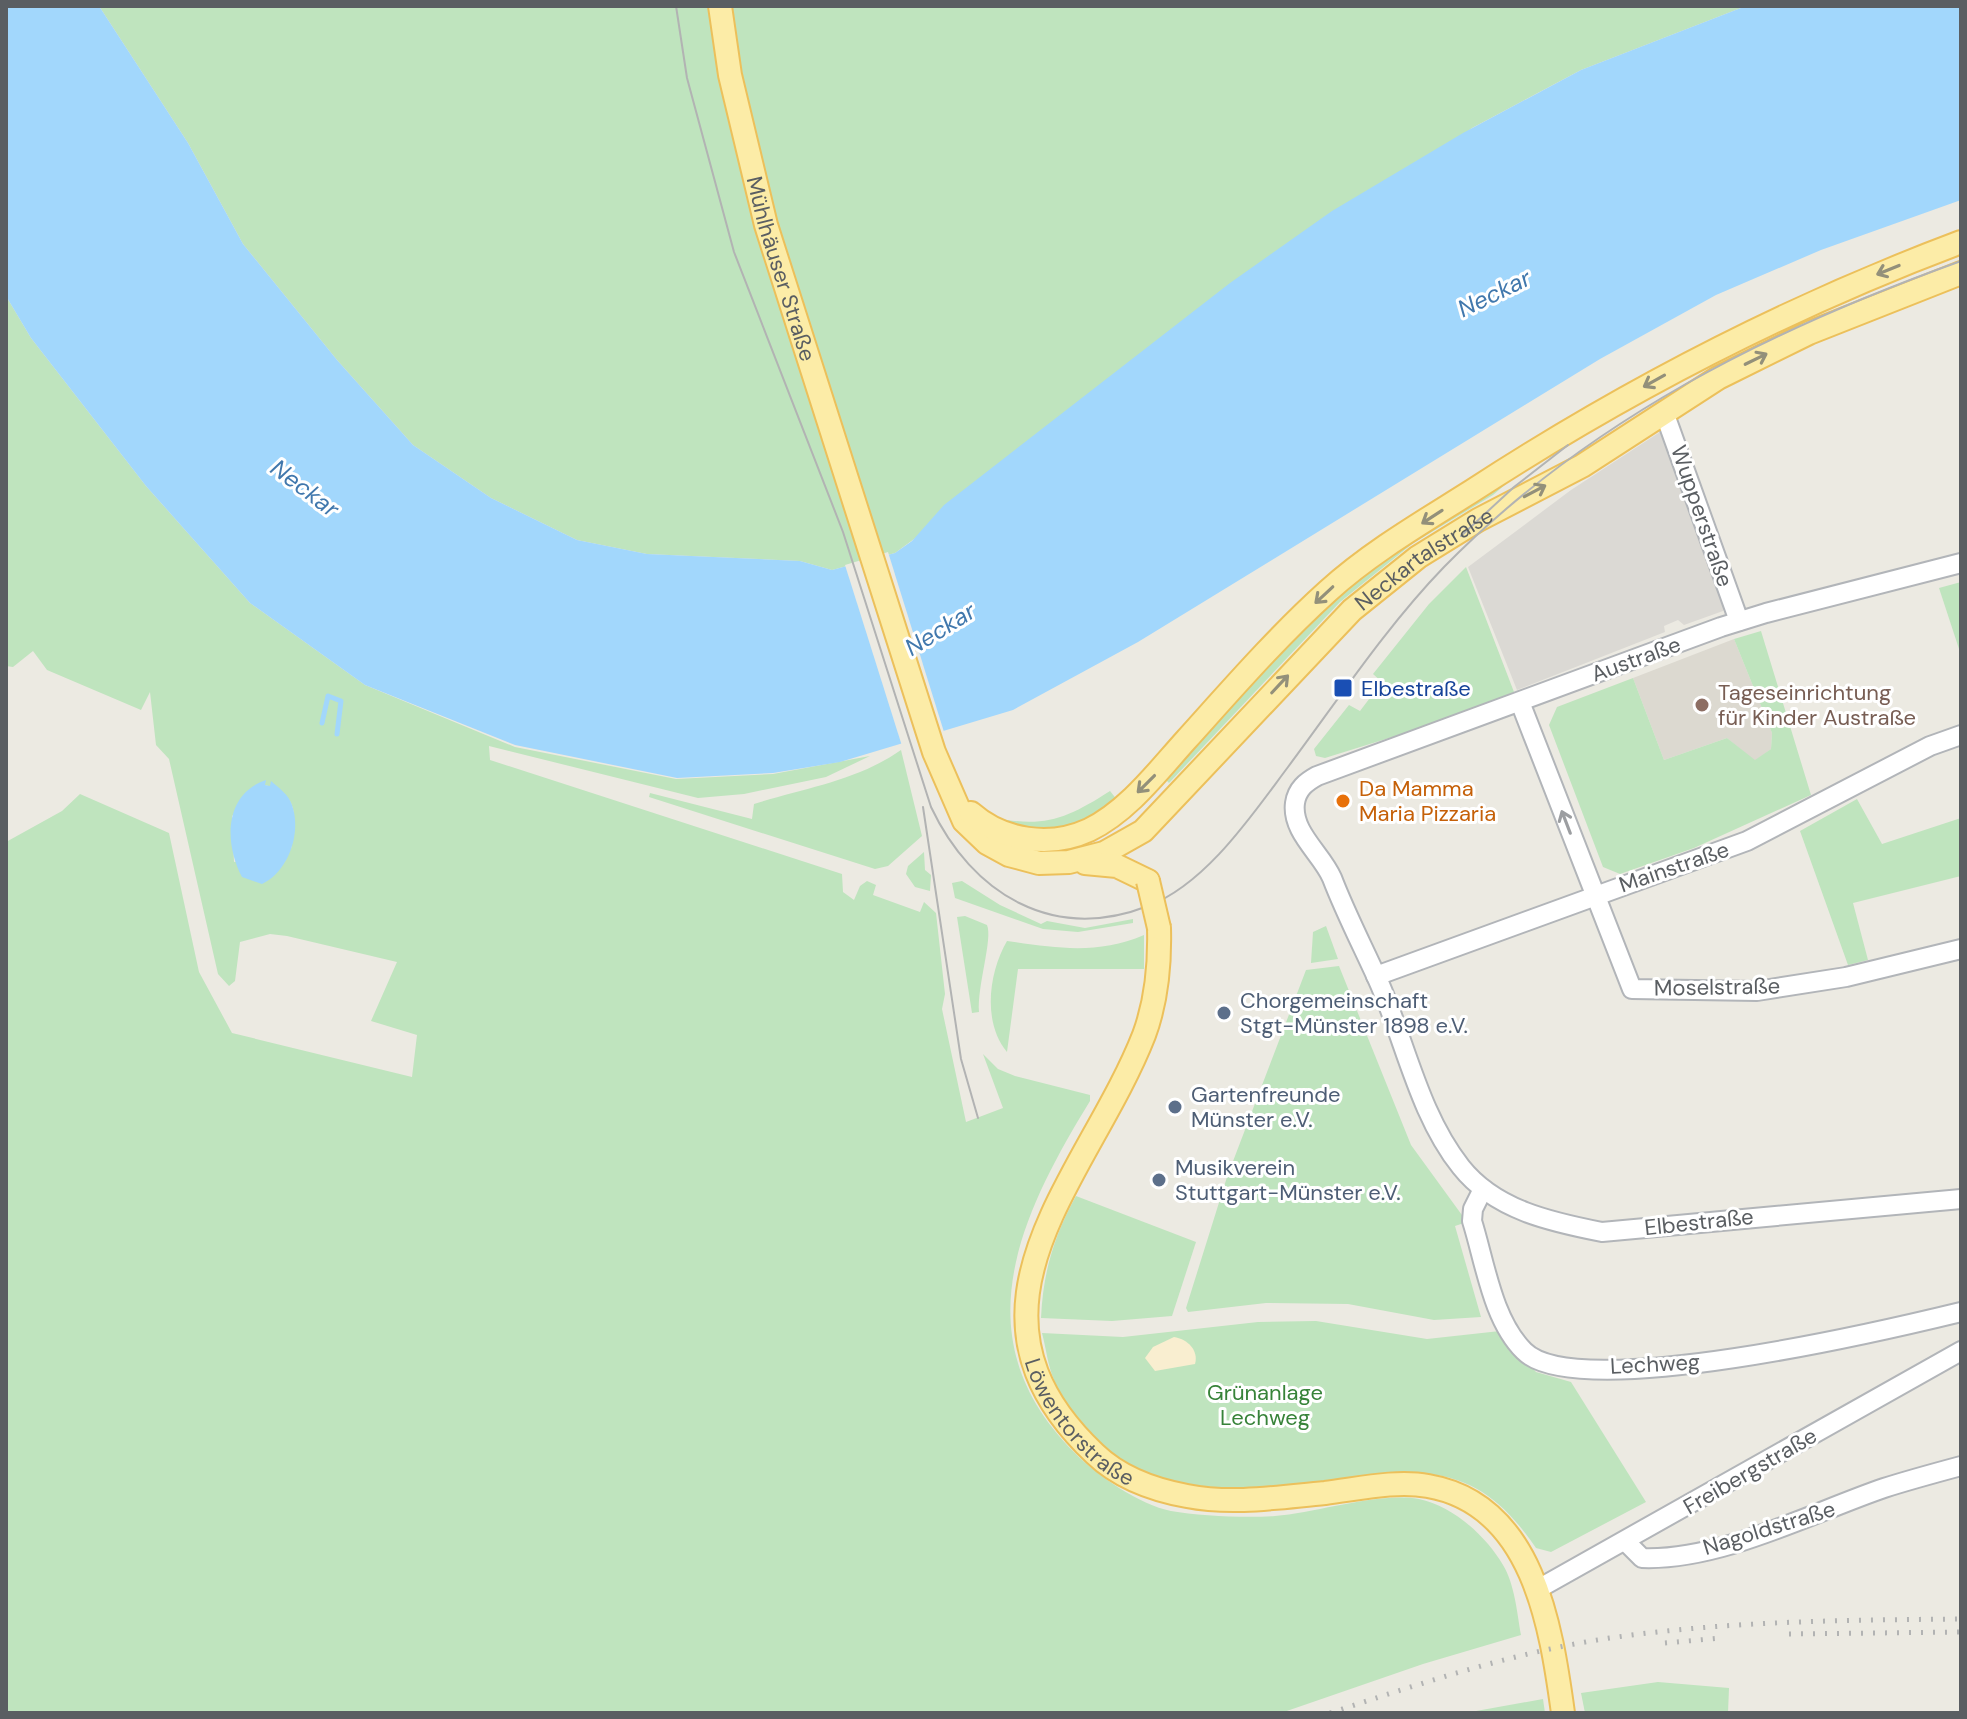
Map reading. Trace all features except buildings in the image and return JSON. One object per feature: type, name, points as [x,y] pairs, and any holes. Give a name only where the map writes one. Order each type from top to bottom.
[{"type":"main road","name":"Mühlhäuser Straße","points":[[720,6],[730,75],[766,225],[939,764]]},
{"type":"main road","name":"Neckartalstraße","points":[[958,802],[989,827],[1030,840],[1072,836],[1114,814],[1319,600],[1385,547],[1589,417],[1705,353],[1805,304],[1961,242]]},
{"type":"main road","name":"Neckartalstraße","points":[[939,764],[964,821],[997,849],[1027,861],[1069,862],[1104,853],[1131,839],[1352,610],[1418,557],[1478,520],[1582,466],[1718,378],[1809,333],[1961,273]]},
{"type":"main road","name":"Löwentorstraße","points":[[1114,814],[1131,839],[1148,881],[1159,928],[1158,983],[1145,1033],[1044,1227],[1032,1263],[1028,1325],[1033,1360],[1058,1414],[1101,1460],[1132,1479],[1165,1492],[1232,1500],[1428,1486],[1476,1504],[1496,1521],[1523,1556],[1538,1589],[1563,1713]]},
{"type":"main road","points":[[1069,862],[1117,866],[1148,881]]},
{"type":"street","name":"Wupperstraße","points":[[1664,412],[1739,621]]},
{"type":"street","name":"Austraße","points":[[1317,776],[1739,621],[1961,563]]},
{"type":"street","name":"Moselstraße","points":[[1520,702],[1632,989],[1757,991],[1846,977],[1961,949]]},
{"type":"street","name":"Mainstraße","points":[[1376,976],[1596,893],[1747,841],[1930,746],[1961,735]]},
{"type":"street","name":"Elbestraße","points":[[1317,776],[1304,784],[1295,804],[1299,828],[1328,869],[1376,976],[1434,1124],[1461,1166],[1483,1189],[1554,1223],[1602,1232],[1961,1199]]},
{"type":"street","name":"Lechweg","points":[[1483,1189],[1473,1209],[1472,1221],[1499,1309],[1522,1350],[1545,1364],[1652,1367],[1750,1357],[1843,1341],[1961,1312]]},
{"type":"street","name":"Freibergstraße","points":[[1538,1589],[1961,1351]]},
{"type":"street","name":"Nagoldstraße","points":[[1626,1542],[1642,1558],[1668,1559],[1801,1523],[1882,1489],[1961,1466]]},
{"type":"shaded area","points":[[1660,432],[1727,603],[1723,611],[1684,625],[1678,620],[1664,626],[1665,632],[1517,690],[1468,567],[1571,490]]},
{"type":"shaded area","name":"Tageseinrichtung für Kinder Austraße","points":[[1734,639],[1772,733],[1771,749],[1755,761],[1727,738],[1664,760],[1633,678]]},
{"type":"green space","points":[[99,6],[1746,6],[1581,70],[1472,128],[895,553],[832,570],[800,561],[647,554],[577,540],[491,498],[413,445],[337,360],[243,244],[188,143]]},
{"type":"green space","points":[[6,296],[31,338],[146,486],[250,603],[365,685],[515,747],[676,779],[773,774],[870,756],[826,777],[744,794],[698,798],[489,746],[490,760],[842,874],[843,892],[854,900],[860,886],[867,881],[876,885],[873,895],[920,912],[924,902],[936,913],[945,994],[942,1009],[966,1122],[1003,1108],[983,1054],[998,1069],[1015,1076],[1090,1095],[1090,1101],[1042,1189],[1024,1233],[1013,1278],[1011,1322],[1019,1366],[1039,1409],[1074,1452],[1132,1496],[1159,1508],[1182,1513],[1263,1517],[1385,1498],[1419,1499],[1432,1503],[1456,1515],[1478,1533],[1496,1554],[1510,1581],[1521,1635],[1423,1664],[1281,1713],[6,1713],[6,842],[62,811],[80,794],[169,833],[199,972],[232,1033],[412,1077],[417,1035],[371,1021],[397,962],[270,934],[240,942],[235,981],[229,986],[218,974],[169,759],[156,745],[150,692],[141,710],[47,670],[33,651],[13,667],[6,666]],"holes":[[[265,785],[285,794],[293,809],[291,849],[234,862],[232,816]]]},
{"type":"green space","points":[[1526,467],[1493,495],[1412,544],[1340,602],[1169,783],[1165,779],[1269,662],[1336,597],[1404,544]]},
{"type":"green space","points":[[1466,567],[1514,692],[1450,719],[1325,758],[1316,756],[1314,749],[1349,705],[1360,711],[1382,682],[1373,674],[1429,604]]},
{"type":"green space","points":[[1961,582],[1961,655],[1939,588]]},
{"type":"green space","points":[[1761,631],[1811,795],[1694,848],[1620,874],[1603,867],[1549,725],[1557,707],[1633,678],[1664,760],[1727,738],[1755,760],[1771,749],[1772,733],[1734,639]]},
{"type":"green space","points":[[901,750],[922,836],[888,866],[875,869],[649,797],[650,793],[752,819],[754,804],[830,783],[884,761]]},
{"type":"green space","points":[[1110,791],[1118,801],[1086,820],[1058,830],[1029,830],[993,817],[1026,822],[1054,819]]},
{"type":"green space","points":[[1857,799],[1882,844],[1961,818],[1961,876],[1853,903],[1868,960],[1848,965],[1800,831]]},
{"type":"green space","points":[[924,852],[925,870],[931,875],[930,891],[915,887],[906,874],[908,866]]},
{"type":"green space","points":[[962,881],[1000,905],[1041,924],[1047,921],[1085,928],[1133,919],[1133,923],[1078,932],[1043,929],[955,898],[952,883]]},
{"type":"green space","points":[[965,916],[987,925],[988,932],[979,1012],[972,1013],[957,917]]},
{"type":"green space","points":[[1326,926],[1338,959],[1311,963],[1313,932]]},
{"type":"green space","points":[[1144,935],[1144,969],[1018,969],[1007,1052],[994,1026],[991,997],[996,967],[1007,941],[1093,948]]},
{"type":"green space","points":[[1339,966],[1411,1145],[1467,1222],[1455,1226],[1481,1317],[1434,1320],[1348,1304],[1266,1303],[1188,1312],[1186,1308],[1227,1177],[1306,970]]},
{"type":"green space","points":[[1076,1196],[1196,1242],[1172,1316],[1112,1321],[1041,1318],[1051,1255]]},
{"type":"green space","name":"Grünanlage Lechweg","points":[[1316,1321],[1427,1339],[1500,1331],[1536,1372],[1571,1382],[1646,1502],[1551,1552],[1536,1548],[1500,1505],[1486,1495],[1472,1486],[1438,1475],[1418,1473],[1265,1488],[1212,1487],[1162,1478],[1118,1459],[1081,1427],[1054,1380],[1042,1333],[1123,1337],[1258,1322]]},
{"type":"green space","points":[[1658,1682],[1729,1688],[1728,1713],[1585,1713],[1581,1693]]},
{"type":"green space","points":[[1543,1699],[1545,1713],[1465,1713]]},
{"type":"sand","points":[[1174,1337],[1191,1346],[1195,1364],[1155,1371],[1145,1358],[1153,1347]]},
{"type":"water","name":"Neckar","points":[[6,6],[99,6],[188,143],[243,244],[337,360],[413,445],[491,498],[577,540],[647,554],[800,561],[832,570],[895,553],[912,541],[944,505],[1230,283],[1332,211],[1463,133],[1581,70],[1746,6],[1961,6],[1961,200],[1821,250],[1716,295],[1600,359],[1138,642],[1013,710],[840,762],[773,773],[677,778],[515,745],[365,685],[250,603],[146,486],[31,338],[6,296]]},
{"type":"water","points":[[266,780],[265,785],[270,786],[271,781],[289,798],[295,827],[286,861],[262,884],[242,877],[232,849],[231,835],[235,808],[242,796]]},
{"type":"pier","points":[[888,552],[944,732],[902,746],[845,565]]},
{"type":"waterway","points":[[322,723],[328,696],[341,701],[337,734]]},
{"type":"tram line","points":[[676,6],[687,78],[734,252],[843,532],[931,807],[948,838],[969,864],[993,886],[1019,903],[1048,914],[1080,918],[1113,916],[1148,906],[1189,882],[1243,826],[1363,664],[1423,590],[1500,514],[1559,467],[1620,424],[1751,349],[1819,317],[1961,261]]},
{"type":"tram line","points":[[1461,536],[1514,487],[1568,445]]},
{"type":"tram line","points":[[923,807],[961,1059],[978,1118]]},
{"type":"railway","points":[[1330,1713],[1504,1660],[1610,1638],[1742,1625],[1961,1619]]},
{"type":"railway","points":[[1789,1634],[1961,1632]]},
{"type":"railway","points":[[1665,1643],[1721,1638]]},
{"type":"place","name":"Elbestraße","points":[[1343,688]]},
{"type":"place","name":"Tageseinrichtung für Kinder Austraße","points":[[1702,705]]},
{"type":"place","name":"Da Mamma Maria Pizzaria","points":[[1343,801]]},
{"type":"place","name":"Chorgemeinschaft Stgt-Münster 1898 e.V.","points":[[1224,1013]]},
{"type":"place","name":"Gartenfreunde Münster e.V.","points":[[1175,1107]]},
{"type":"place","name":"Musikverein Stuttgart-Münster e.V.","points":[[1159,1180]]}]
